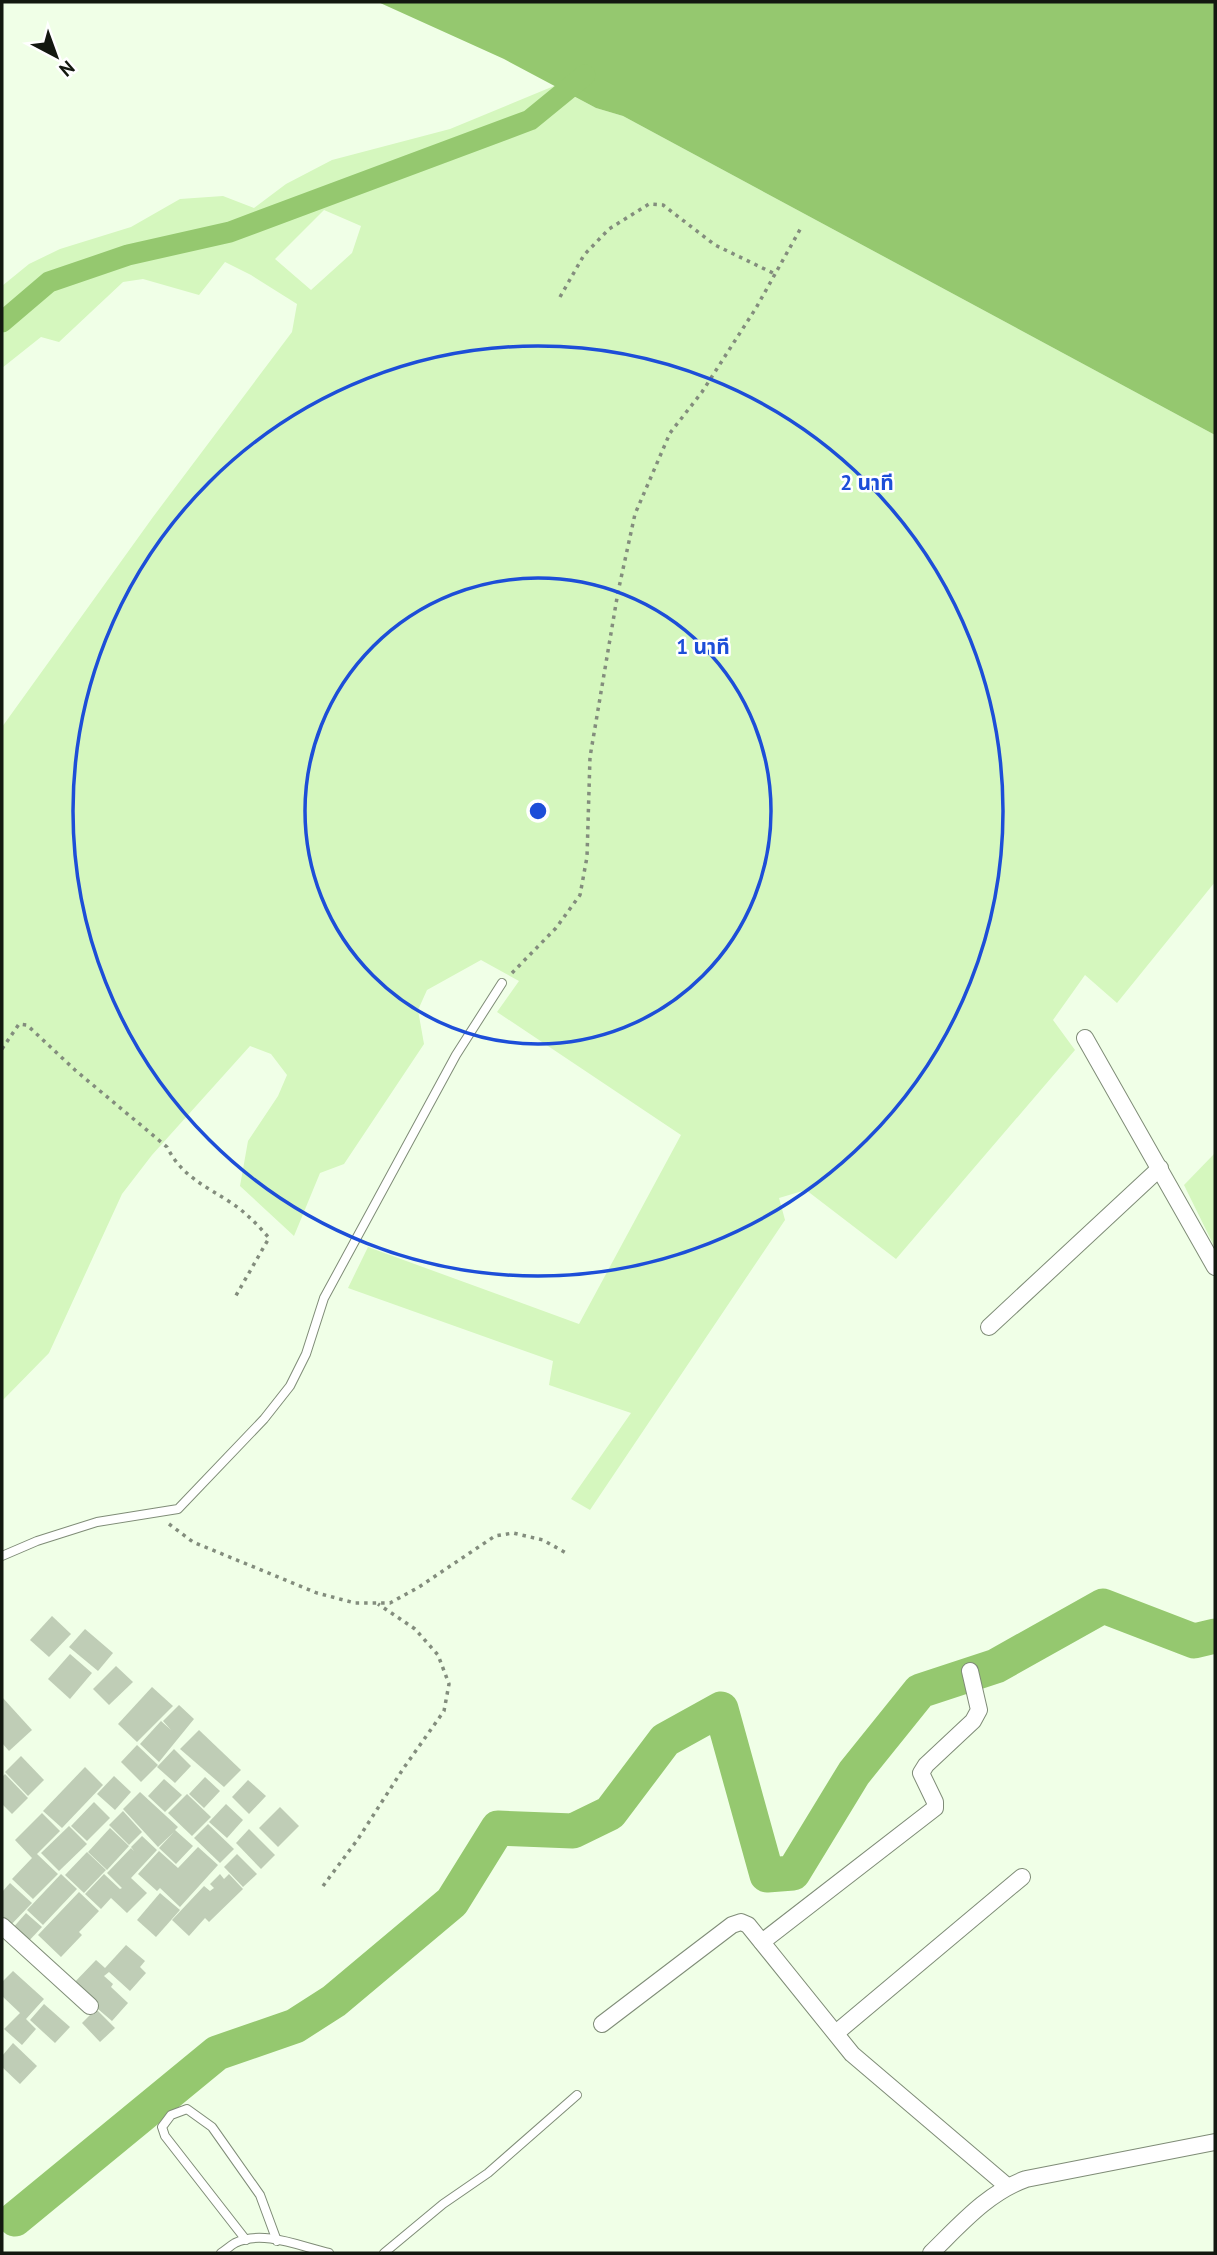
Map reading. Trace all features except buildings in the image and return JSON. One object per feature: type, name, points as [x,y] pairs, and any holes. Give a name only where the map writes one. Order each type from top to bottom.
[{"type":"street","points":[[1084,1038],[1215,1267]]},
{"type":"street","points":[[989,1327],[1160,1168]]},
{"type":"street","points":[[762,1942],[935,1808],[935,1802],[921,1773],[973,1721],[979,1710],[970,1671]]},
{"type":"street","points":[[836,2033],[1022,1877]]},
{"type":"street","points":[[602,2024],[732,1924],[741,1922],[748,1925],[852,2054],[1007,2186]]},
{"type":"street","points":[[2,1926],[90,2006]]},
{"type":"street","points":[[931,2253],[988,2199],[1007,2186],[1026,2179],[1215,2142]]},
{"type":"lane","points":[[2,1556],[37,1541],[97,1522],[178,1509],[255,1429],[290,1386],[306,1354],[324,1298],[456,1055],[502,983]]},
{"type":"lane","points":[[384,2253],[443,2204],[488,2174],[577,2095]]},
{"type":"lane","points":[[246,2240],[164,2136],[162,2127],[176,2111],[187,2109],[212,2127],[260,2195],[277,2241]]},
{"type":"lane","points":[[221,2253],[235,2243],[253,2238],[329,2253]]},
{"type":"path","points":[[560,297],[584,255],[609,229],[649,204],[663,205],[715,245],[775,274]]},
{"type":"path","points":[[502,983],[556,928],[580,895],[587,858],[590,757],[618,592],[635,514],[670,433],[756,308],[802,226]]},
{"type":"path","points":[[2,1049],[19,1024],[27,1025],[75,1070],[167,1147],[175,1162],[199,1184],[233,1204],[258,1225],[269,1238],[233,1299]]},
{"type":"path","points":[[155,1514],[193,1542],[317,1593],[355,1603],[390,1603],[419,1587],[495,1536],[513,1533],[543,1540],[566,1553]]},
{"type":"path","points":[[323,1886],[444,1711],[449,1684],[438,1655],[415,1629],[376,1603]]},
{"type":"shaded area","points":[[378,2],[1215,2],[1215,435],[623,116],[596,108],[504,59]]},
{"type":"shaded area","points":[[554,86],[596,108],[623,116],[1215,435],[1215,882],[1117,1003],[1085,975],[1053,1020],[1075,1050],[896,1259],[806,1190],[779,1198],[785,1220],[590,1510],[571,1499],[631,1413],[549,1385],[553,1361],[348,1288],[368,1247],[579,1324],[681,1135],[497,1012],[519,981],[481,960],[427,990],[418,1010],[424,1044],[344,1164],[320,1173],[294,1236],[240,1186],[248,1141],[278,1096],[287,1075],[271,1054],[250,1046],[152,1155],[122,1194],[49,1353],[2,1401],[2,727],[153,517],[292,332],[297,304],[225,262],[199,295],[143,279],[123,282],[59,342],[41,337],[2,368],[2,286],[29,264],[60,249],[131,227],[180,199],[223,196],[254,208],[286,184],[332,160],[450,129]],"holes":[[[324,210],[361,226],[352,253],[311,290],[275,259]]]},
{"type":"shaded area","points":[[1215,1153],[1215,1248],[1184,1185]]},
{"type":"waterway","points":[[2,322],[49,282],[128,255],[230,232],[530,120],[585,75]]},
{"type":"waterway","points":[[15,2219],[217,2053],[295,2026],[334,2001],[452,1902],[498,1828],[573,1831],[610,1813],[665,1740],[721,1709],[767,1875],[793,1873],[854,1773],[920,1691],[996,1666],[1103,1606],[1194,1641],[1215,1636]]}]
